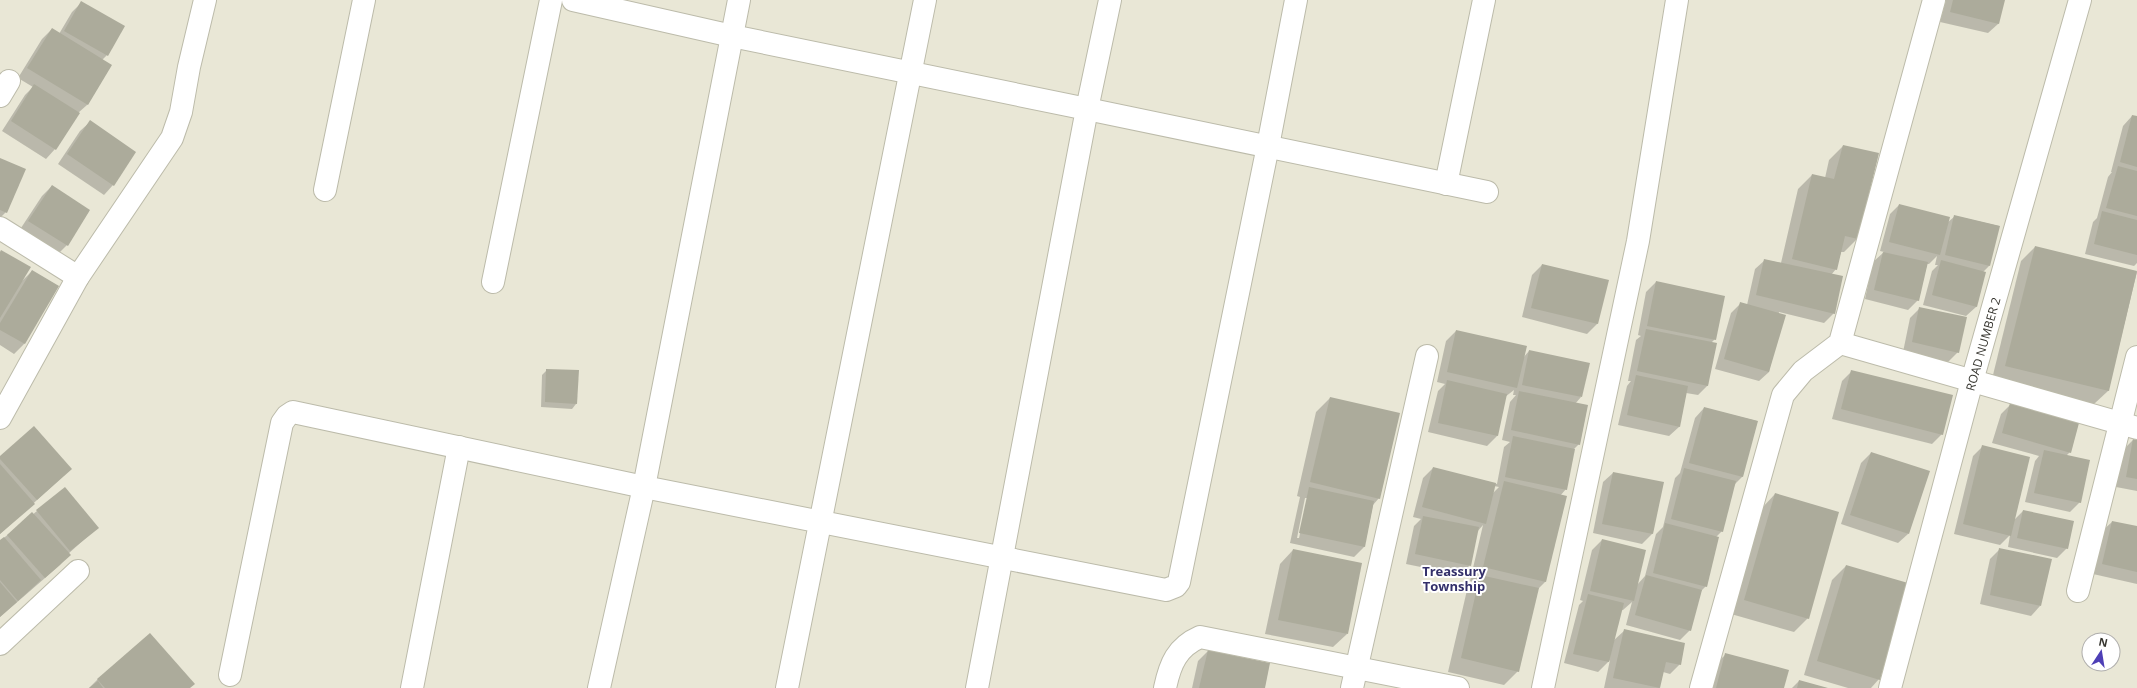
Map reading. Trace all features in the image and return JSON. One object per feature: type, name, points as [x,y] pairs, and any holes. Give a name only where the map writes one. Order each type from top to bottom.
[{"type":"street","points":[[0,418],[78,277],[172,138],[181,112],[189,67],[205,0]]},
{"type":"street","points":[[325,190],[364,0]]},
{"type":"street","points":[[493,282],[551,0]]},
{"type":"street","points":[[573,0],[732,36],[1487,192]]},
{"type":"street","points":[[599,688],[644,487],[739,0]]},
{"type":"street","points":[[787,688],[822,522],[909,73],[925,0]]},
{"type":"street","points":[[977,688],[1087,109],[1110,0]]},
{"type":"street","points":[[230,675],[282,423],[287,416],[293,412],[644,487],[1166,590],[1176,586],[1179,582],[1268,146],[1296,0]]},
{"type":"street","points":[[1446,184],[1484,0]]},
{"type":"street","points":[[1543,688],[1638,241],[1677,0]]},
{"type":"street","points":[[1702,688],[1782,395],[1803,371],[1840,344],[1934,0]]},
{"type":"street","name":"ROAD NUMBER 2","points":[[1890,688],[1972,381],[2080,0]]},
{"type":"street","points":[[0,228],[78,277]]},
{"type":"street","points":[[1840,344],[2128,425]]},
{"type":"street","points":[[1352,688],[1427,356]]},
{"type":"street","points":[[2078,591],[2128,425],[2137,357]]},
{"type":"street","points":[[412,688],[459,447]]},
{"type":"street","points":[[0,644],[78,570]]},
{"type":"street","points":[[1165,688],[1168,673],[1180,649],[1200,636],[1458,688]]},
{"type":"building","points":[[1953,0],[2005,0],[1999,24],[1950,12]]},
{"type":"building","points":[[81,1],[125,26],[108,56],[64,31]]},
{"type":"building","points":[[52,28],[112,65],[88,105],[27,68]]},
{"type":"building","points":[[34,84],[80,113],[56,150],[11,121]]},
{"type":"building","points":[[2132,115],[2137,116],[2137,167],[2120,162]]},
{"type":"building","points":[[90,120],[136,152],[114,186],[67,154]]},
{"type":"building","points":[[1843,145],[1879,153],[1858,239],[1845,236],[1837,270],[1792,259],[1812,174],[1834,179]]},
{"type":"building","points":[[0,158],[26,169],[7,213],[0,210]]},
{"type":"building","points":[[2118,166],[2137,171],[2137,216],[2106,208]]},
{"type":"building","points":[[52,185],[90,210],[68,246],[28,221]]},
{"type":"building","points":[[1899,204],[1950,217],[1940,255],[1889,242]]},
{"type":"building","points":[[2102,211],[2137,220],[2137,255],[2094,244]]},
{"type":"building","points":[[1954,215],[2000,226],[1990,266],[1945,255]]},
{"type":"building","points":[[2035,246],[2137,271],[2109,391],[2005,366]]},
{"type":"building","points":[[1,250],[31,267],[0,318],[0,252]]},
{"type":"building","points":[[1883,252],[1928,262],[1919,301],[1874,290]]},
{"type":"building","points":[[1764,259],[1843,276],[1835,314],[1756,295]]},
{"type":"building","points":[[1941,260],[1986,272],[1977,307],[1932,295]]},
{"type":"building","points":[[1542,264],[1609,280],[1598,324],[1531,308]]},
{"type":"building","points":[[32,270],[59,286],[25,344],[0,330],[0,323]]},
{"type":"building","points":[[1656,281],[1725,296],[1716,340],[1647,326]]},
{"type":"building","points":[[1740,302],[1786,315],[1769,372],[1724,359]]},
{"type":"building","points":[[1919,307],[1967,317],[1959,353],[1912,342]]},
{"type":"building","points":[[1646,329],[1717,343],[1708,386],[1637,371]]},
{"type":"building","points":[[1456,330],[1527,346],[1517,388],[1447,372]]},
{"type":"building","points":[[1529,350],[1590,363],[1582,397],[1522,385]]},
{"type":"building","points":[[546,369],[579,370],[577,404],[545,402]]},
{"type":"building","points":[[1851,370],[1953,395],[1943,435],[1841,409]]},
{"type":"building","points":[[1636,375],[1688,386],[1680,427],[1627,415]]},
{"type":"building","points":[[1447,380],[1507,394],[1498,436],[1438,423]]},
{"type":"building","points":[[1519,391],[1588,405],[1580,445],[1511,430]]},
{"type":"building","points":[[1330,397],[1400,413],[1380,499],[1310,482]]},
{"type":"building","points":[[2010,403],[2079,423],[2071,453],[2002,433]]},
{"type":"building","points":[[1704,407],[1758,421],[1743,477],[1689,463]]},
{"type":"building","points":[[34,426],[72,469],[37,500],[0,459],[0,456]]},
{"type":"building","points":[[1513,436],[1575,449],[1567,490],[1505,477]]},
{"type":"building","points":[[2133,439],[2137,440],[2137,479],[2126,477]]},
{"type":"building","points":[[1982,445],[2030,457],[2011,536],[1963,524]]},
{"type":"building","points":[[2044,450],[2090,460],[2081,503],[2034,493]]},
{"type":"building","points":[[1871,452],[1930,471],[1909,534],[1850,515]]},
{"type":"building","points":[[0,464],[35,504],[0,534]]},
{"type":"building","points":[[1433,467],[1496,483],[1486,524],[1422,507]]},
{"type":"building","points":[[1684,468],[1736,481],[1723,532],[1671,519]]},
{"type":"building","points":[[1613,472],[1664,482],[1653,534],[1602,524]]},
{"type":"building","points":[[1504,481],[1567,496],[1546,582],[1483,567]]},
{"type":"building","points":[[65,487],[99,528],[70,551],[36,510]]},
{"type":"building","points":[[1309,487],[1374,501],[1365,547],[1299,533]]},
{"type":"building","points":[[1775,493],[1839,512],[1809,619],[1744,600]]},
{"type":"building","points":[[2023,510],[2074,521],[2068,549],[2017,538]]},
{"type":"building","points":[[32,512],[71,555],[45,578],[7,535]]},
{"type":"building","points":[[1423,516],[1479,527],[1471,566],[1415,554]]},
{"type":"building","points":[[2112,521],[2137,526],[2137,572],[2102,564]]},
{"type":"building","points":[[1665,523],[1719,537],[1707,587],[1653,573]]},
{"type":"building","points":[[4,537],[41,580],[18,601],[0,580],[0,540]]},
{"type":"building","points":[[1602,539],[1646,550],[1634,601],[1590,591]]},
{"type":"building","points":[[1999,548],[2052,559],[2041,606],[1990,595]]},
{"type":"building","points":[[1293,549],[1362,563],[1348,634],[1278,620]]},
{"type":"building","points":[[1846,565],[1908,583],[1880,680],[1817,661]]},
{"type":"building","points":[[1480,575],[1539,588],[1519,672],[1461,658]]},
{"type":"building","points":[[1646,575],[1702,590],[1691,631],[1635,615]]},
{"type":"building","points":[[0,582],[17,602],[0,617]]},
{"type":"building","points":[[1588,594],[1624,603],[1609,662],[1573,654]]},
{"type":"building","points":[[1624,629],[1685,643],[1681,665],[1666,662],[1660,688],[1613,678]]},
{"type":"building","points":[[150,633],[195,684],[190,688],[105,688],[97,679]]},
{"type":"building","points":[[1208,650],[1270,663],[1265,688],[1199,688]]},
{"type":"building","points":[[1725,653],[1789,670],[1784,688],[1716,688]]},
{"type":"building","points":[[1799,680],[1828,688],[1797,688]]},
{"type":"building","points":[[98,681],[103,688],[89,688]]},
{"type":"district","name":"Treassury Township","points":[[1454,578]]}]
